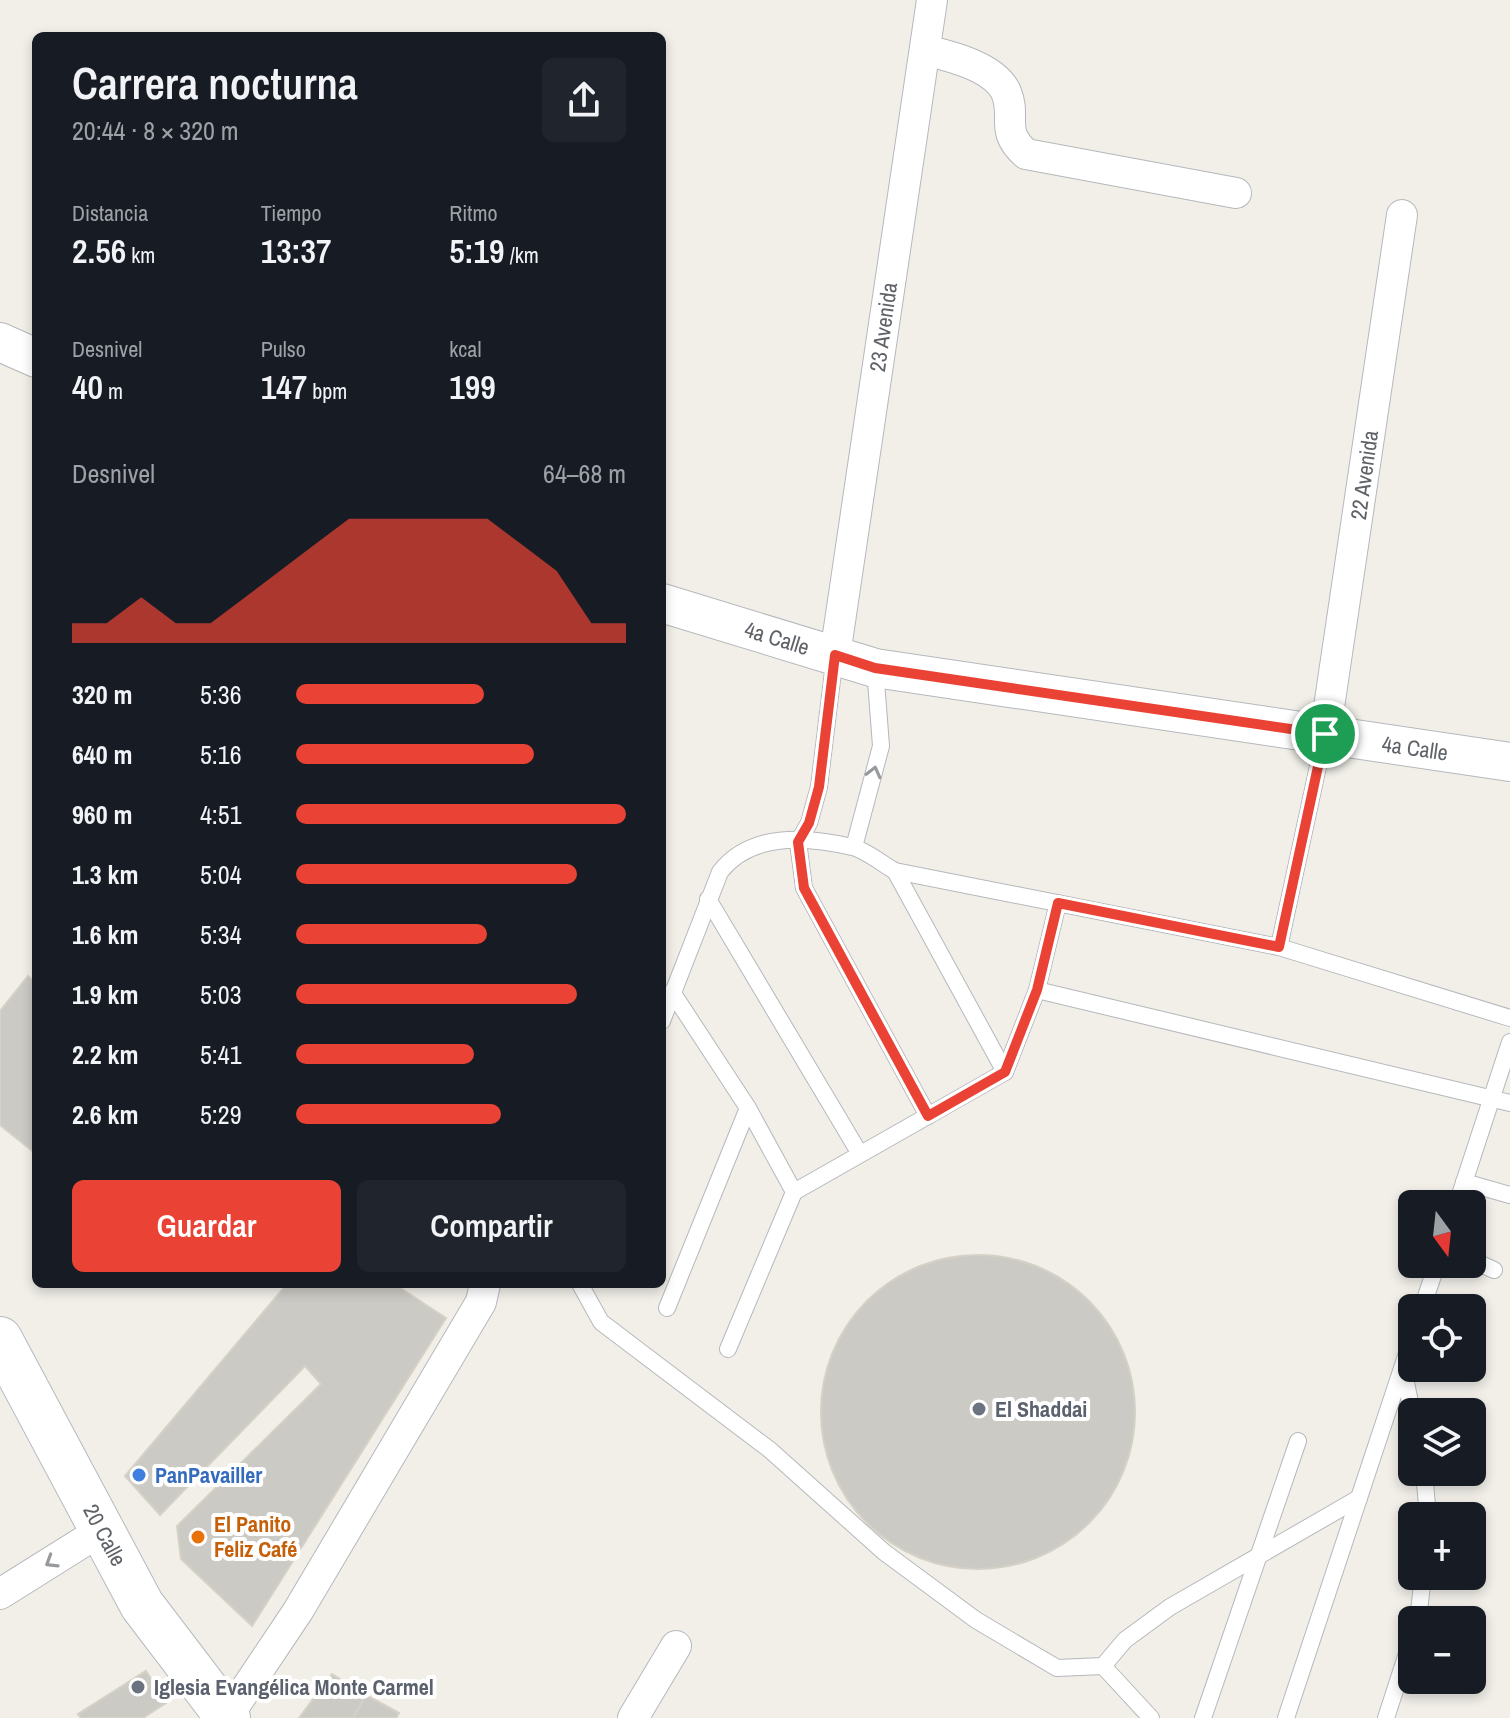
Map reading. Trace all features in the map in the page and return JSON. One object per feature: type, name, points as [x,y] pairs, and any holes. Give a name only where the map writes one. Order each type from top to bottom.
[{"type":"main road","name":"20 Calle","points":[[0,1339],[142,1605],[227,1718]]},
{"type":"street","name":"23 Avenida","points":[[835,655],[932,0]]},
{"type":"street","points":[[925,50],[949,56],[993,76],[1007,94],[1008,131],[1026,154],[1236,193]]},
{"type":"street","name":"22 Avenida","points":[[1325,734],[1402,215]]},
{"type":"street","points":[[0,342],[32,356]]},
{"type":"street","name":"4a Calle","points":[[666,604],[875,668],[1510,762]]},
{"type":"street","points":[[227,1718],[298,1611],[481,1302],[484,1288]]},
{"type":"street","points":[[0,1594],[102,1530]]},
{"type":"street","points":[[633,1718],[676,1646]]},
{"type":"lane","points":[[835,655],[819,787],[809,823],[798,842],[804,888],[928,1116]]},
{"type":"lane","points":[[854,847],[881,746],[875,668]]},
{"type":"lane","points":[[1279,947],[1325,734]]},
{"type":"lane","points":[[666,1009],[720,872],[741,851],[769,840],[854,847],[895,871],[1279,947],[1510,1018]]},
{"type":"lane","points":[[895,871],[1005,1072]]},
{"type":"lane","points":[[708,899],[860,1154]]},
{"type":"lane","points":[[728,1349],[794,1192],[1005,1072],[1037,990],[1058,903]]},
{"type":"lane","points":[[1037,990],[1510,1103]]},
{"type":"lane","points":[[672,992],[748,1108],[794,1192]]},
{"type":"lane","points":[[1461,1190],[1510,1042]]},
{"type":"lane","points":[[667,1308],[748,1108]]},
{"type":"lane","points":[[1464,1182],[1510,1195]]},
{"type":"lane","points":[[1486,1266],[1494,1270]]},
{"type":"lane","points":[[582,1288],[601,1322],[770,1450],[884,1552],[976,1620],[1057,1668],[1103,1666],[1125,1640],[1170,1607],[1359,1498]]},
{"type":"lane","points":[[1286,1718],[1398,1382]]},
{"type":"lane","points":[[1203,1718],[1298,1441]]},
{"type":"lane","points":[[1103,1666],[1151,1718]]},
{"type":"lane","points":[[1386,1718],[1398,1681]]},
{"type":"building","points":[[28,976],[32,980],[32,1151],[0,1125],[0,1011]]},
{"type":"building","name":"El Shaddai","points":[[978,1255],[1009,1258],[1038,1267],[1065,1282],[1089,1301],[1108,1325],[1123,1352],[1132,1381],[1135,1412],[1132,1443],[1123,1472],[1108,1499],[1089,1523],[1065,1542],[1038,1557],[1009,1566],[978,1569],[947,1566],[918,1557],[891,1542],[867,1523],[848,1499],[833,1472],[824,1443],[821,1412],[824,1381],[833,1352],[848,1325],[867,1301],[891,1282],[918,1267],[947,1258]]},
{"type":"building","points":[[284,1288],[400,1288],[446,1318],[252,1626],[181,1559],[177,1526],[321,1384],[305,1366],[160,1515],[125,1476]]},
{"type":"building","name":"Iglesia Evangélica Monte Carmel","points":[[146,1671],[166,1703],[143,1718],[81,1718],[78,1714]]},
{"type":"building","points":[[332,1674],[366,1695],[353,1718],[299,1718]]},
{"type":"building","points":[[366,1695],[399,1713],[396,1718],[353,1718]]},
{"type":"place","name":"El Shaddai","points":[[979,1409]]},
{"type":"place","name":"PanPavailler","points":[[139,1475]]},
{"type":"place","name":"El Panito Feliz Café","points":[[198,1537]]},
{"type":"place","name":"Iglesia Evangélica Monte Carmel","points":[[138,1687]]},
{"type":"route","points":[[835,655],[875,668],[1325,734],[1279,947],[1058,903],[1037,990],[1005,1072],[928,1116],[804,888],[798,842],[809,823],[819,787],[835,655]]}]
